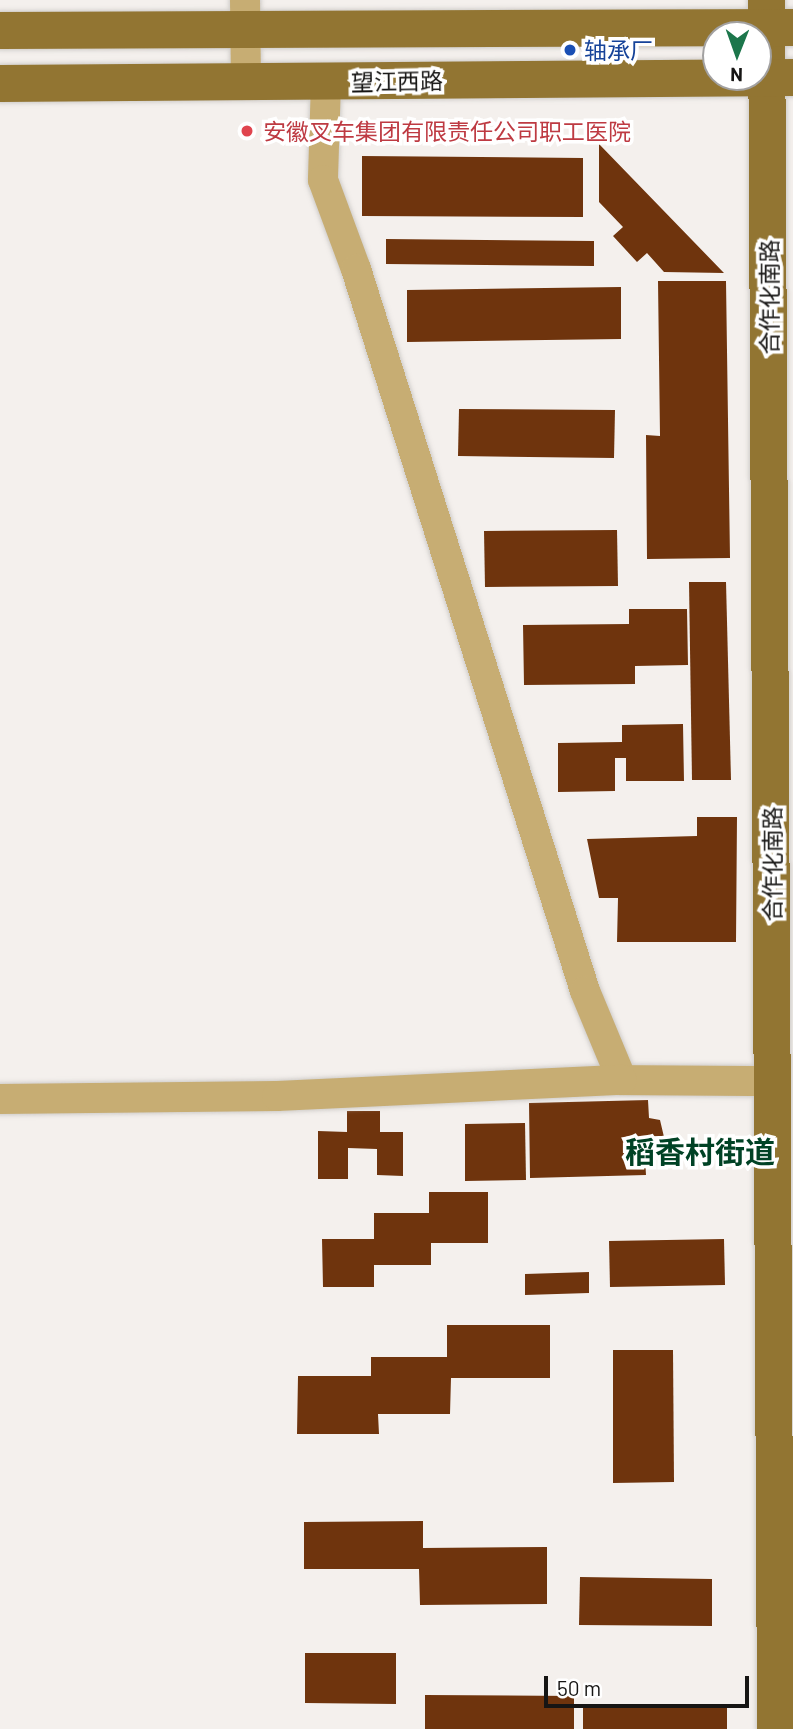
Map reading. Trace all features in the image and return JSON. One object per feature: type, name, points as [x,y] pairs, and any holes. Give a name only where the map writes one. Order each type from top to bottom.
[{"type":"main road","points":[[0,30],[245,15],[776,18]]},
{"type":"main road","name":"合作化南路","points":[[775,1729],[772,1080],[781,78],[776,18]]},
{"type":"main road","name":"望江西路","points":[[0,83],[781,78]]},
{"type":"street","points":[[245,15],[246,83]]},
{"type":"street","points":[[326,82],[323,180],[356,269],[585,991],[622,1080]]},
{"type":"street","points":[[0,1099],[277,1096],[622,1080],[772,1080]]},
{"type":"building","points":[[599,144],[724,273],[664,272],[647,253],[637,262],[613,236],[623,227],[599,202]]},
{"type":"building","points":[[362,156],[583,158],[583,217],[362,216]]},
{"type":"building","points":[[386,239],[594,241],[594,266],[386,264]]},
{"type":"building","points":[[658,281],[726,281],[730,558],[647,559],[646,435],[660,436]]},
{"type":"building","points":[[621,287],[621,339],[407,342],[407,290]]},
{"type":"building","points":[[459,409],[615,410],[614,458],[458,456]]},
{"type":"building","points":[[617,530],[618,586],[485,587],[484,531]]},
{"type":"building","points":[[689,582],[726,582],[731,780],[692,780]]},
{"type":"building","points":[[629,609],[687,609],[688,665],[635,666],[635,684],[524,685],[523,625],[629,624]]},
{"type":"building","points":[[683,724],[684,781],[626,781],[626,758],[615,758],[615,791],[558,792],[558,743],[622,742],[622,725]]},
{"type":"building","points":[[697,817],[737,817],[736,942],[617,942],[618,898],[599,898],[587,839],[697,836]]},
{"type":"building","points":[[648,1100],[649,1118],[660,1120],[664,1137],[658,1159],[645,1159],[646,1175],[530,1178],[529,1103]]},
{"type":"building","points":[[347,1111],[380,1111],[380,1132],[403,1132],[403,1176],[377,1175],[377,1149],[348,1148],[348,1179],[318,1179],[318,1131],[347,1132]]},
{"type":"building","points":[[525,1123],[526,1180],[465,1181],[465,1124]]},
{"type":"building","points":[[429,1192],[488,1192],[488,1243],[431,1243],[431,1265],[374,1265],[374,1287],[323,1287],[322,1239],[374,1239],[374,1213],[429,1213]]},
{"type":"building","points":[[724,1239],[725,1285],[610,1287],[609,1241]]},
{"type":"building","points":[[589,1272],[589,1293],[525,1295],[525,1274]]},
{"type":"building","points":[[447,1325],[550,1325],[550,1378],[451,1378],[450,1414],[378,1414],[379,1434],[297,1434],[298,1376],[371,1376],[371,1357],[447,1357]]},
{"type":"building","points":[[613,1350],[673,1350],[674,1482],[613,1483]]},
{"type":"building","points":[[423,1521],[423,1548],[547,1547],[547,1604],[420,1605],[419,1569],[304,1569],[304,1522]]},
{"type":"building","points":[[580,1577],[712,1579],[712,1626],[579,1625]]},
{"type":"building","points":[[305,1653],[396,1653],[396,1704],[305,1703]]},
{"type":"building","points":[[425,1695],[574,1696],[574,1729],[425,1729]]},
{"type":"building","points":[[727,1705],[727,1729],[583,1729],[583,1706]]},
{"type":"place","name":"轴承厂","points":[[570,50]]},
{"type":"place","name":"安徽叉车集团有限责任公司职工医院","points":[[247,131]]},
{"type":"district","name":"稻香村街道","points":[[700,1151]]}]
